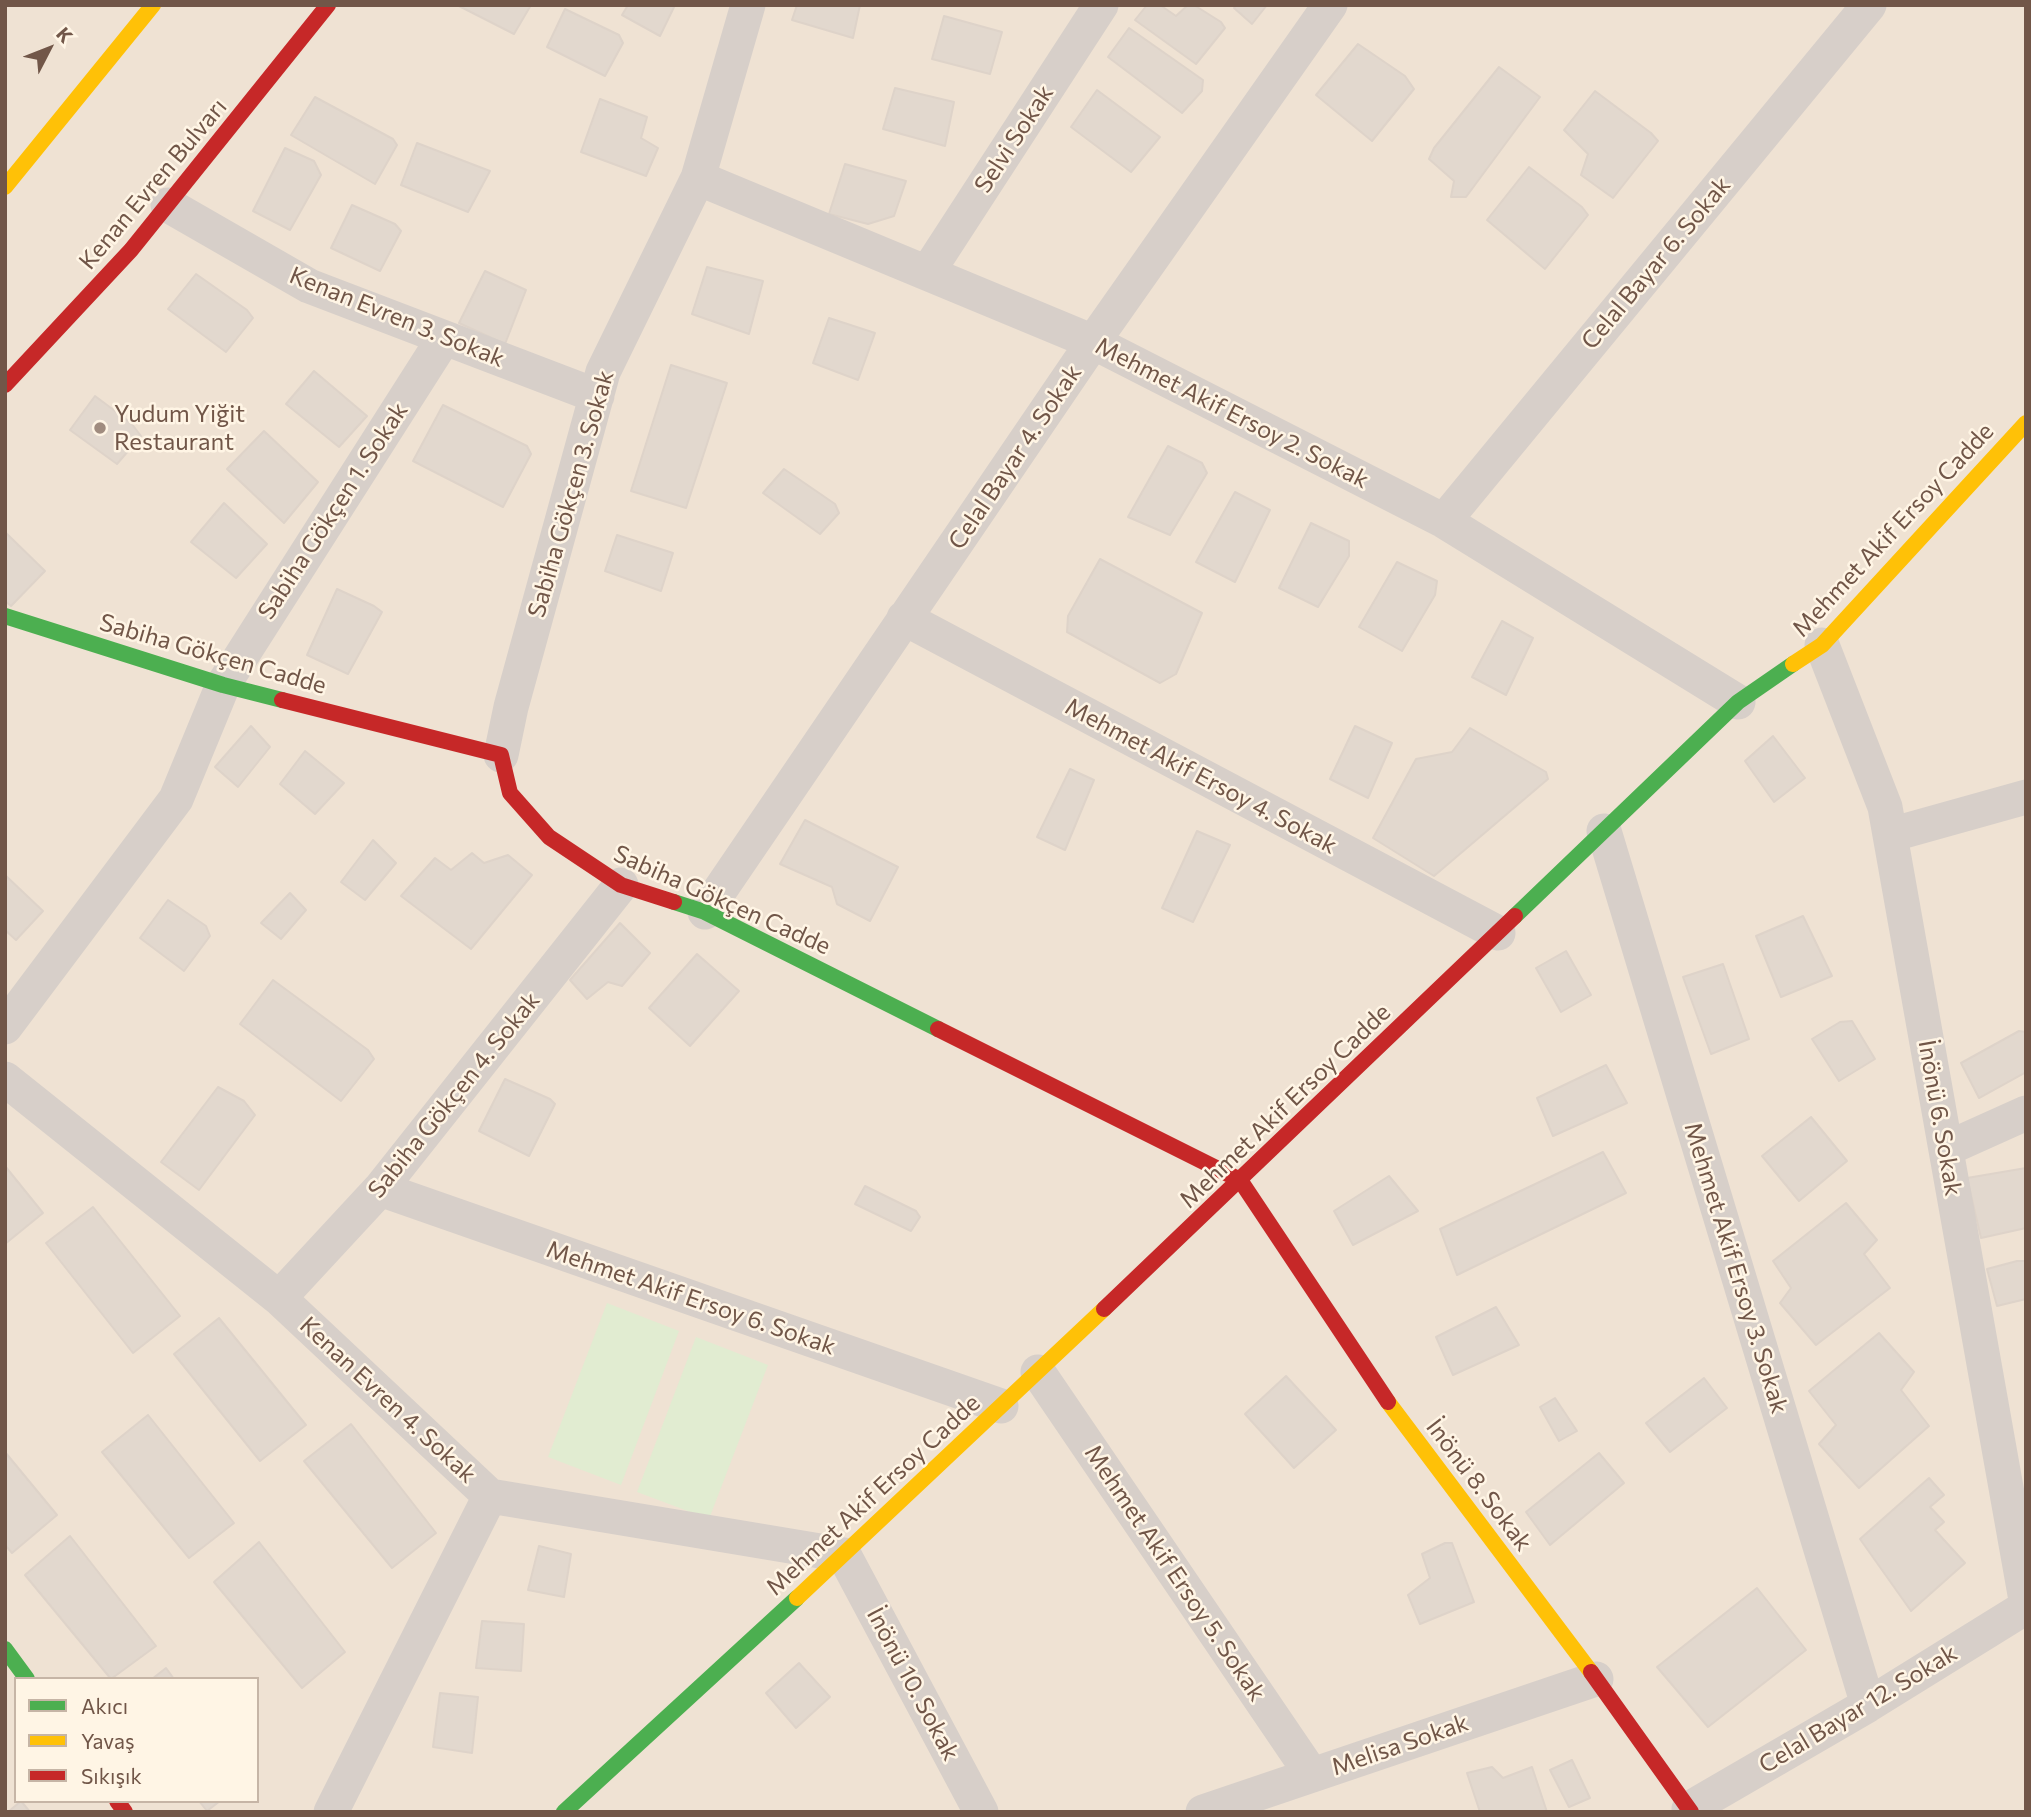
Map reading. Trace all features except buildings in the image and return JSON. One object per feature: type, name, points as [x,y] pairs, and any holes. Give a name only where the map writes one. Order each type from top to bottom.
[{"type":"street","points":[[5,187],[153,5]]},
{"type":"street","name":"Kenan Evren Bulvarı","points":[[5,385],[131,250],[328,5]]},
{"type":"street","name":"Sabiha Gökçen 3. Sokak","points":[[501,755],[511,707],[603,372],[698,178],[748,5]]},
{"type":"street","name":"Selvi Sokak","points":[[927,273],[1101,5]]},
{"type":"street","name":"Celal Bayar 4. Sokak","points":[[705,912],[1093,342],[1330,5]]},
{"type":"street","name":"Celal Bayar 6. Sokak","points":[[1444,521],[1863,7]]},
{"type":"street","name":"Mehmet Akif Ersoy 2. Sokak","points":[[698,178],[1093,342],[1444,521],[1738,702]]},
{"type":"street","name":"Kenan Evren 3. Sokak","points":[[168,205],[309,286],[597,396]]},
{"type":"street","name":"Sabiha Gökçen 1. Sokak","points":[[5,1027],[176,799],[223,685],[444,338]]},
{"type":"street","name":"Mehmet Akif Ersoy Cadde","points":[[578,1807],[1240,1180],[1738,702],[1822,645],[2026,423]]},
{"type":"street","name":"Sabiha Gökçen Cadde","points":[[5,616],[223,685],[501,755],[510,793],[549,837],[621,885],[705,912],[1240,1180]]},
{"type":"street","name":"Mehmet Akif Ersoy 4. Sokak","points":[[904,618],[1498,933]]},
{"type":"street","name":"İnönü 6. Sokak","points":[[1822,645],[1885,807],[2026,1600]]},
{"type":"street","points":[[1890,835],[2026,797]]},
{"type":"street","name":"Mehmet Akif Ersoy 3. Sokak","points":[[1604,831],[1868,1705]]},
{"type":"street","name":"Sabiha Gökçen 4. Sokak","points":[[279,1298],[380,1189],[621,885]]},
{"type":"street","name":"Kenan Evren 4. Sokak","points":[[5,1079],[279,1298],[490,1496],[844,1555]]},
{"type":"street","points":[[1946,1149],[2026,1113]]},
{"type":"street","name":"İnönü 8. Sokak","points":[[1240,1180],[1381,1393],[1597,1679],[1690,1810]]},
{"type":"street","name":"Mehmet Akif Ersoy 6. Sokak","points":[[380,1189],[1001,1406]]},
{"type":"street","name":"Mehmet Akif Ersoy 5. Sokak","points":[[1038,1372],[1312,1775]]},
{"type":"street","points":[[331,1812],[490,1496]]},
{"type":"street","name":"İnönü 10. Sokak","points":[[844,1555],[981,1812]]},
{"type":"street","name":"Celal Bayar 12. Sokak","points":[[1690,1810],[1868,1705],[2026,1607]]},
{"type":"street","points":[[5,1649],[26,1677]]},
{"type":"street","name":"Melisa Sokak","points":[[1203,1812],[1597,1679]]},
{"type":"shaded area","points":[[5,5],[2026,5],[2026,1812],[5,1812]]},
{"type":"green space","points":[[607,1303],[679,1331],[621,1485],[548,1457]]},
{"type":"green space","points":[[696,1337],[768,1365],[709,1519],[637,1492]]},
{"type":"traffic: fast","points":[[5,616],[223,685],[282,700]]},
{"type":"traffic: fast","points":[[1515,916],[1738,702],[1793,664]]},
{"type":"traffic: fast","points":[[674,902],[705,912],[938,1029]]},
{"type":"traffic: fast","points":[[564,1812],[797,1598]]},
{"type":"traffic: fast","points":[[5,1649],[26,1677]]},
{"type":"traffic: slow","points":[[5,187],[153,5]]},
{"type":"traffic: slow","points":[[1793,664],[1822,645],[2026,423]]},
{"type":"traffic: slow","points":[[797,1598],[1104,1309]]},
{"type":"traffic: slow","points":[[1388,1402],[1591,1672]]},
{"type":"traffic: jam","points":[[5,385],[131,250],[328,5]]},
{"type":"traffic: jam","points":[[282,700],[501,755],[510,793],[549,837],[621,885],[674,902]]},
{"type":"traffic: jam","points":[[1104,1309],[1515,916]]},
{"type":"traffic: jam","points":[[938,1029],[1240,1180],[1388,1402]]},
{"type":"traffic: jam","points":[[1591,1672],[1691,1812]]},
{"type":"traffic: jam","points":[[118,1803],[125,1812]]},
{"type":"place","name":"Yudum Yiğit Restaurant","points":[[100,428]]}]
